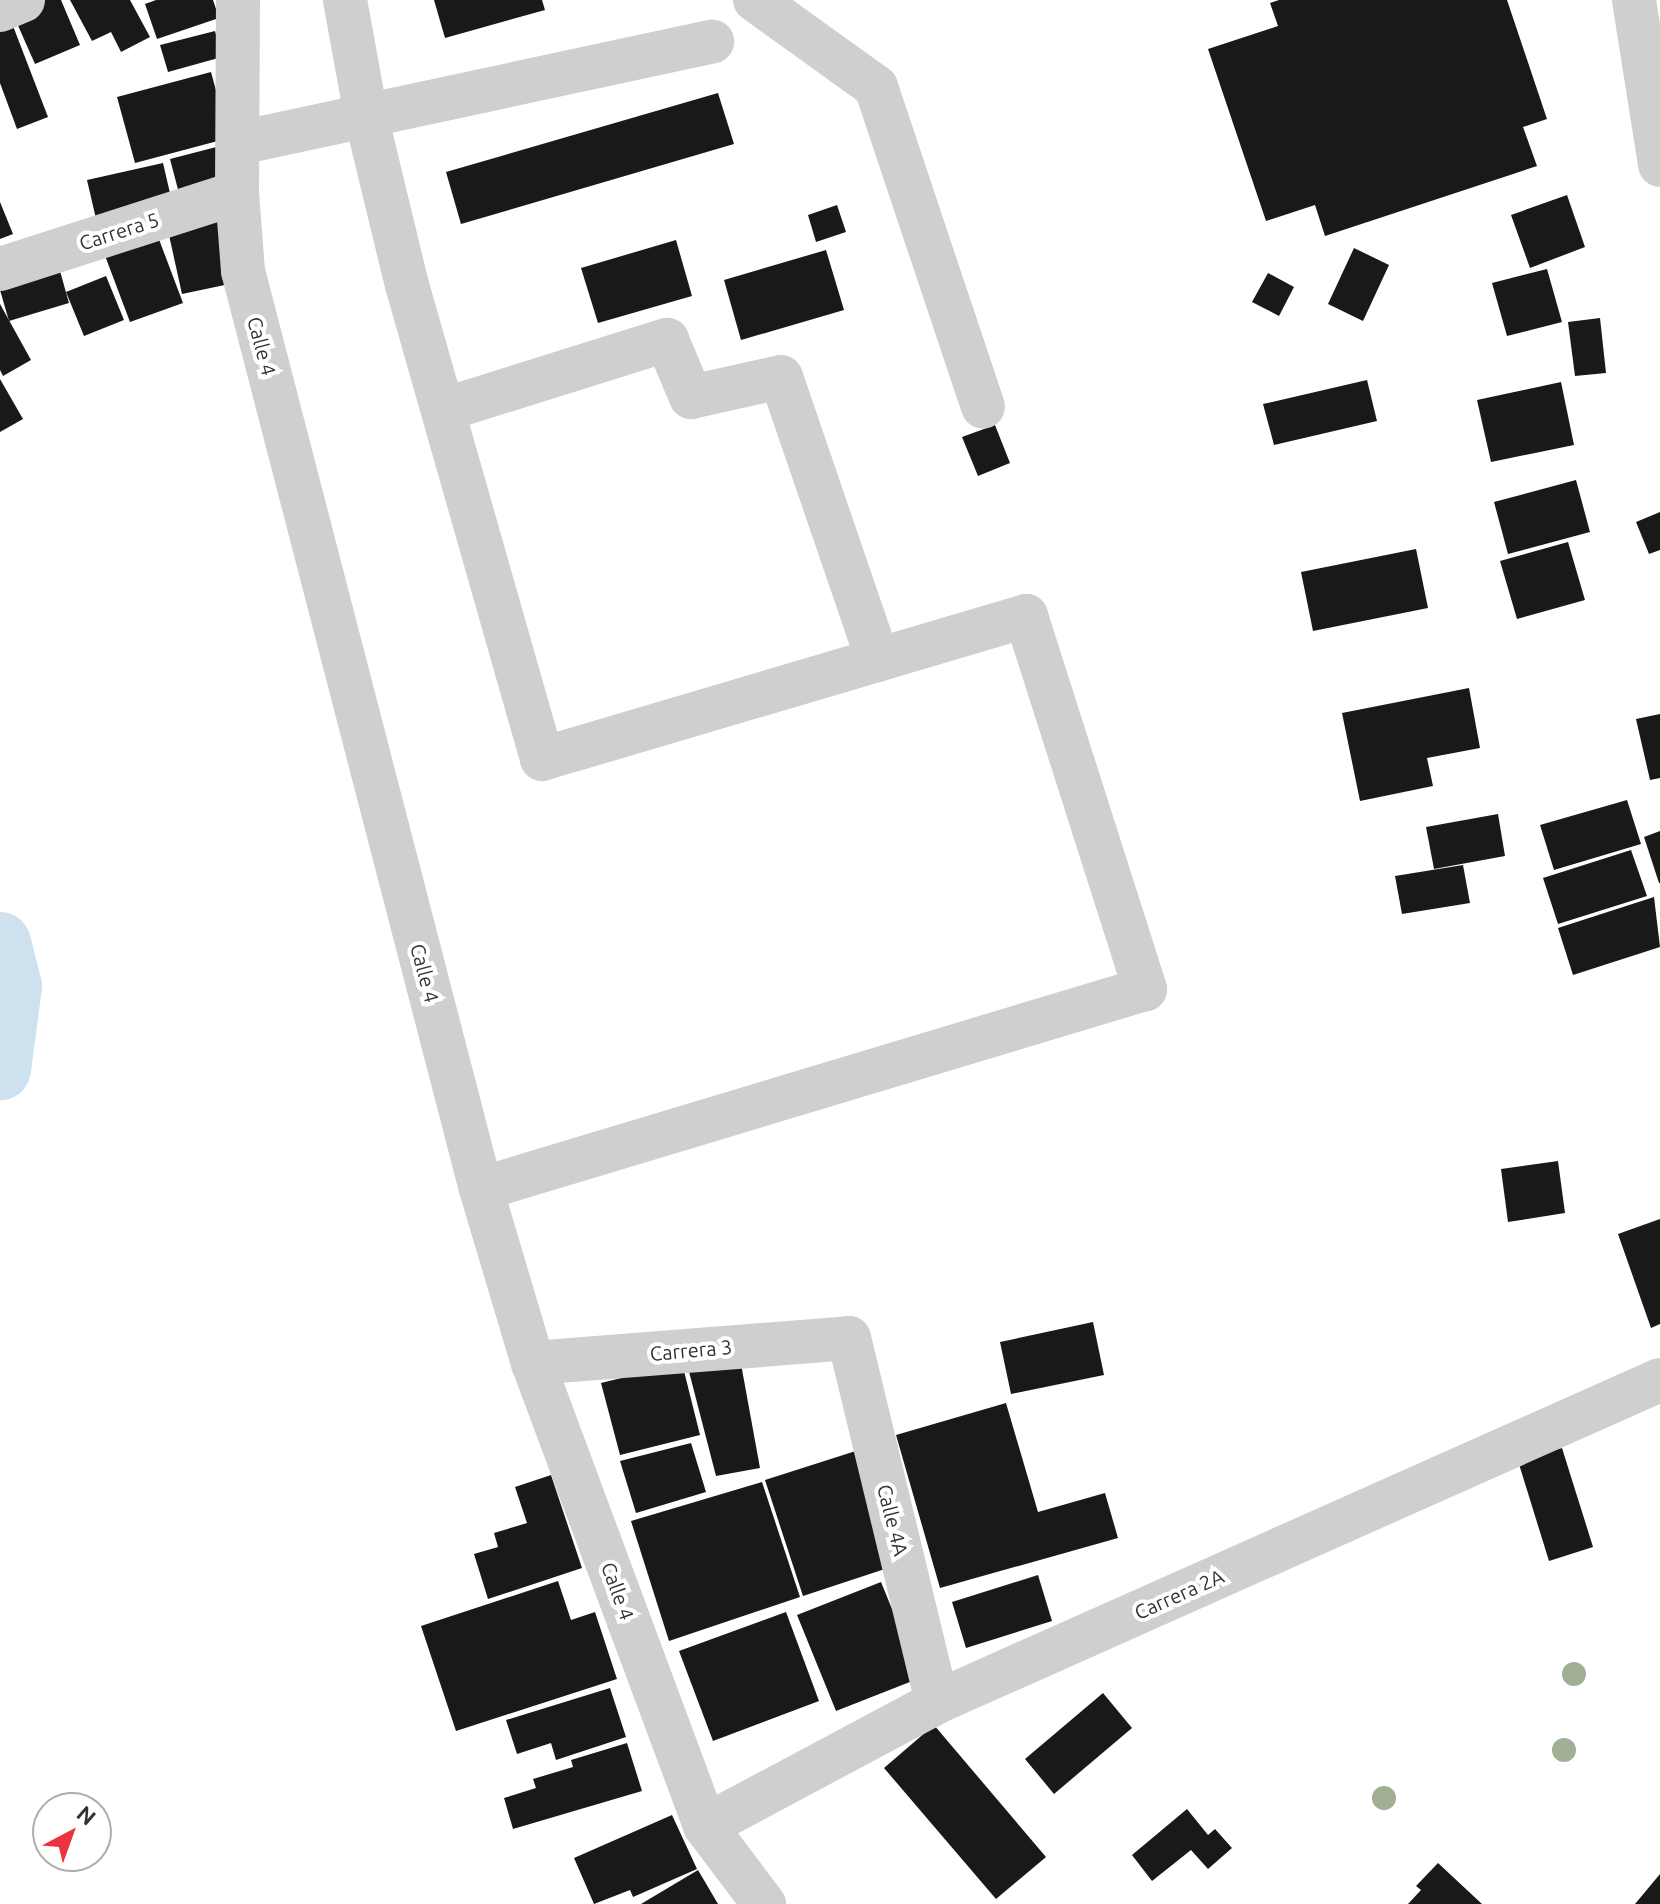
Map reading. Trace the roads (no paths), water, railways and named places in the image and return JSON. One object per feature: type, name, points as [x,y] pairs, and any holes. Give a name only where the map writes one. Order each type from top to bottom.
[{"type":"street","points":[[0,10],[23,0]]},
{"type":"street","name":"Calle 4","points":[[238,0],[237,193],[243,271],[481,1189],[533,1363],[705,1826],[764,1904]]},
{"type":"street","points":[[345,0],[366,116],[443,410],[542,759],[1026,616],[1145,989],[481,1189]]},
{"type":"street","points":[[755,0],[876,87],[983,407]]},
{"type":"street","points":[[1634,0],[1660,165]]},
{"type":"street","points":[[239,143],[712,42]]},
{"type":"street","name":"Carrera 5","points":[[0,269],[237,193]]},
{"type":"street","points":[[443,410],[667,340],[691,397],[781,377],[878,660]]},
{"type":"street","name":"Carrera 3","points":[[533,1363],[849,1338]]},
{"type":"street","name":"Calle 4A","points":[[849,1338],[937,1702]]},
{"type":"street","name":"Carrera 2A","points":[[705,1826],[937,1702],[1660,1380]]},
{"type":"waterway","points":[[0,943],[11,986],[0,1069]]}]
